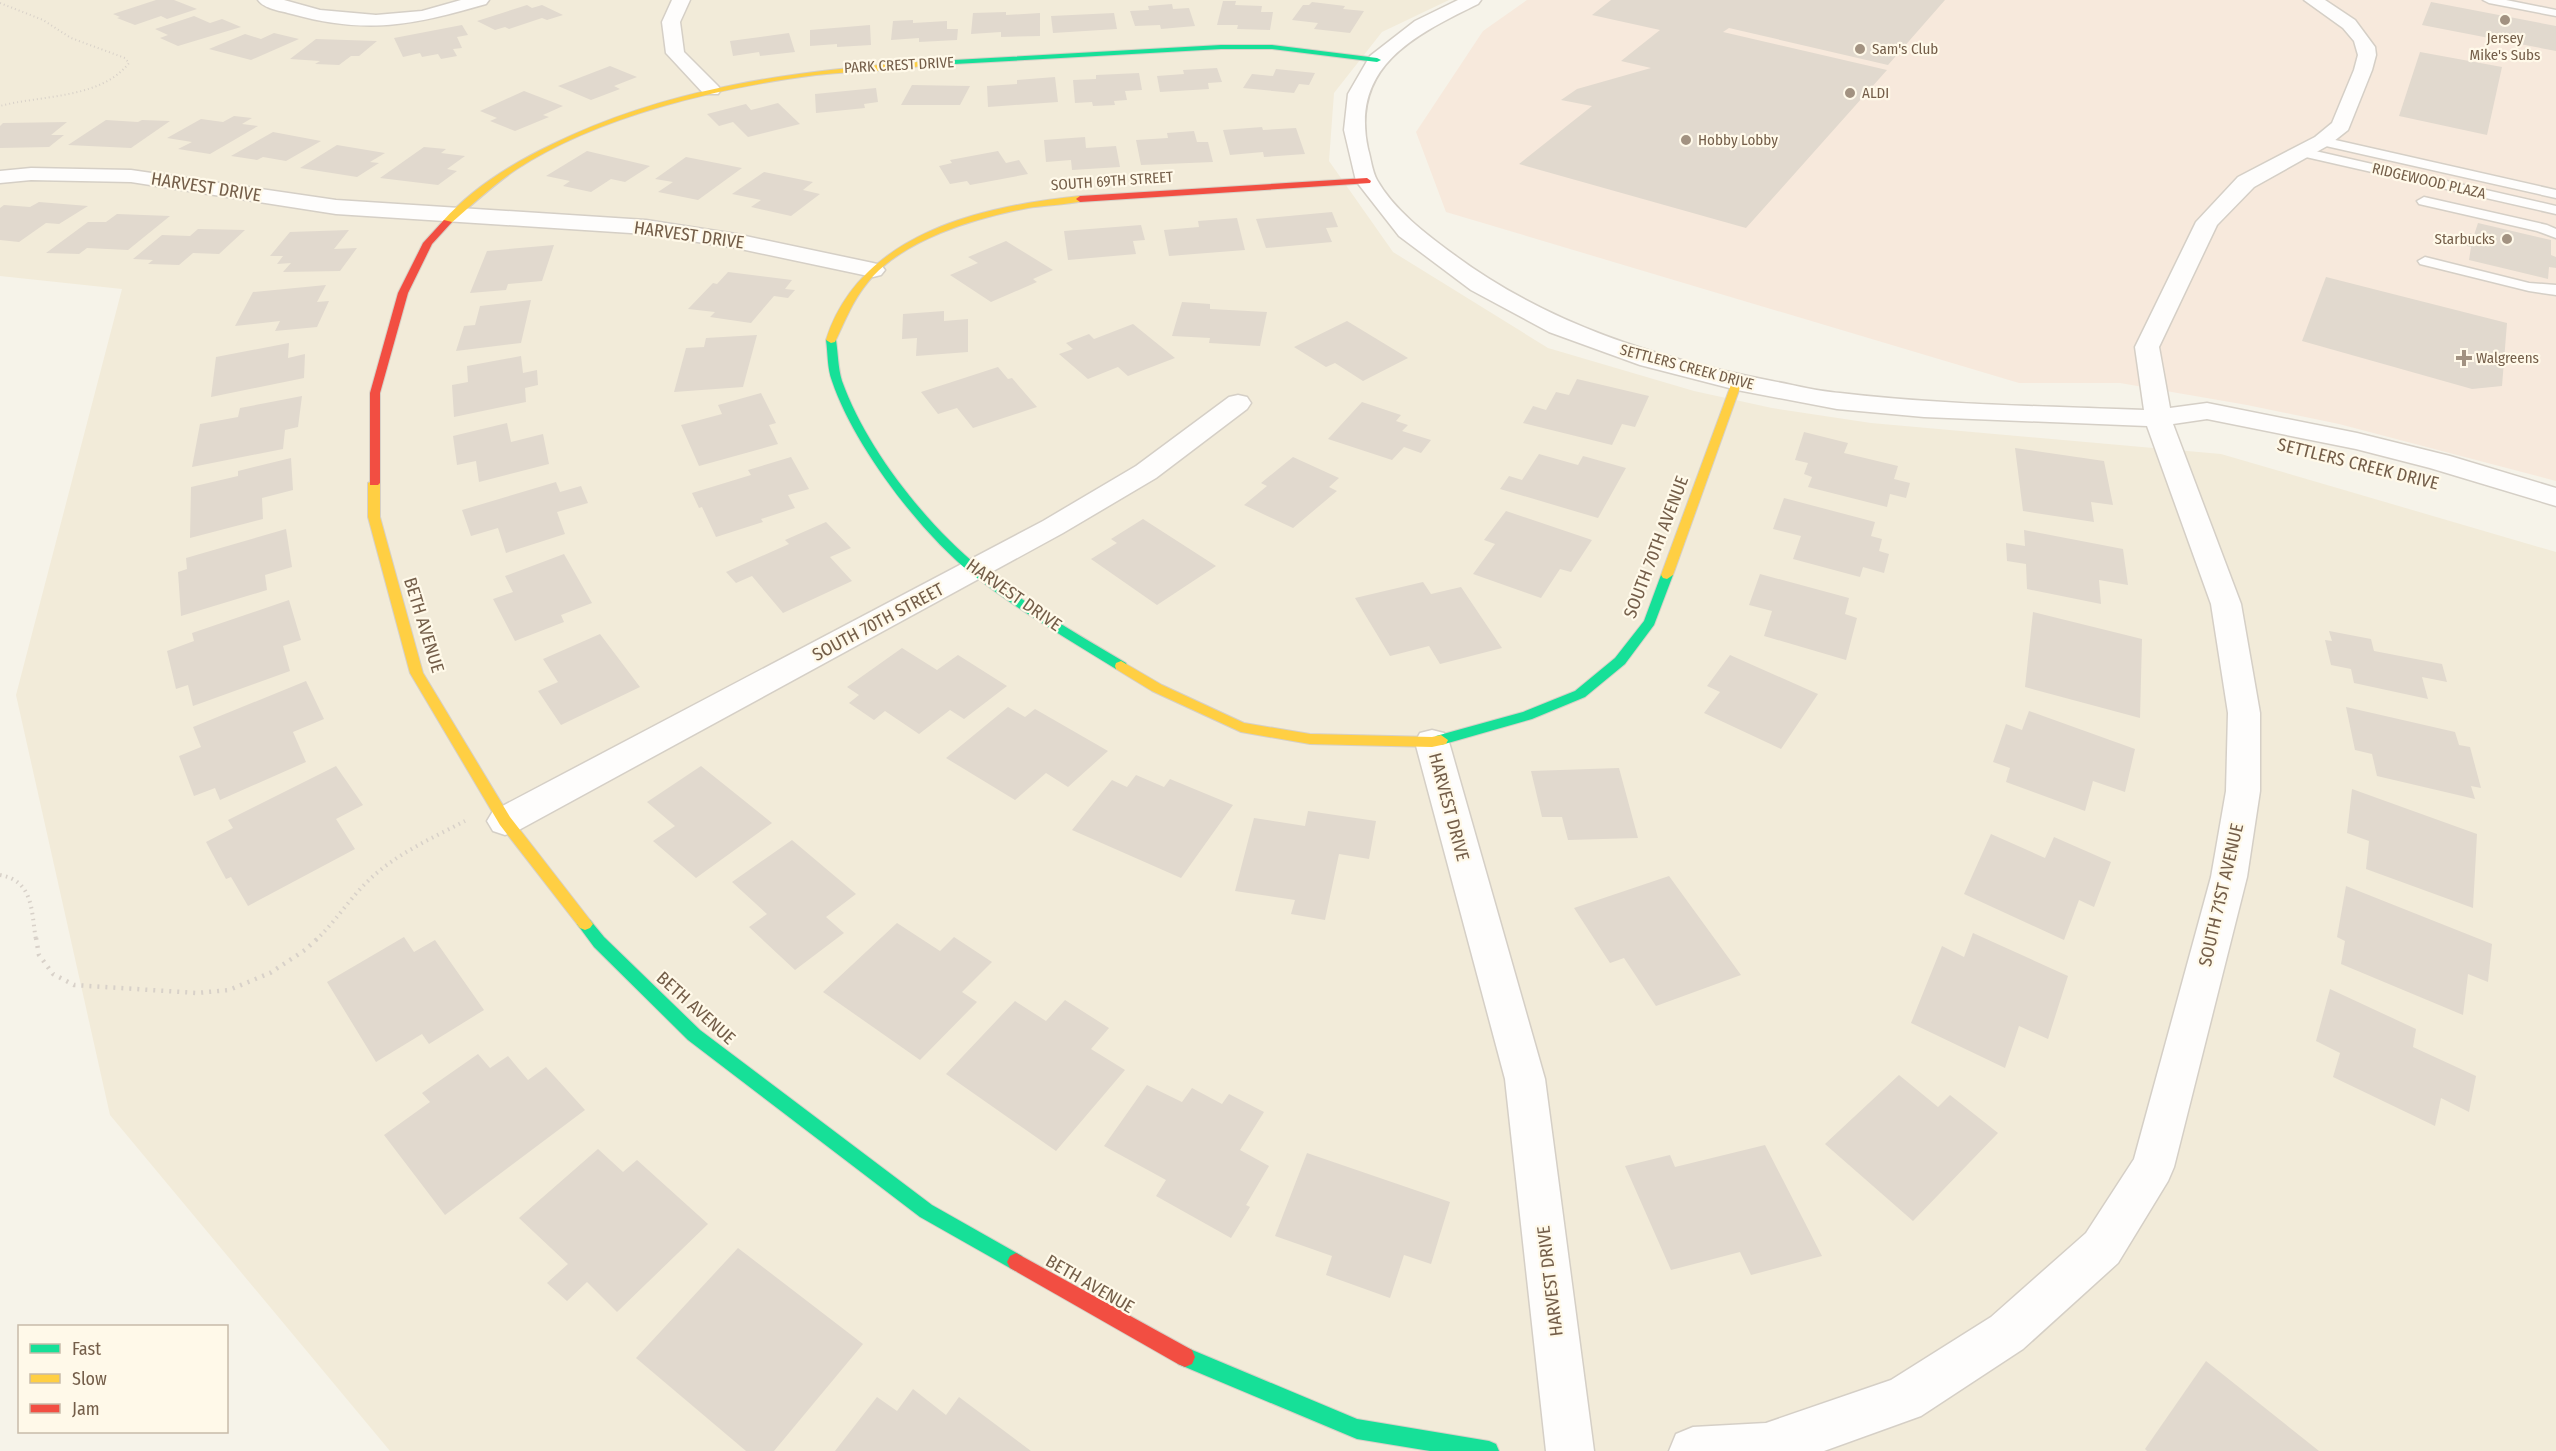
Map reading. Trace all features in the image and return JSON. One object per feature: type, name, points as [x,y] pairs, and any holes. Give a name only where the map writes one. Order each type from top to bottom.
[{"type":"street","points":[[267,0],[301,12],[354,20],[413,18],[480,0]]},
{"type":"street","points":[[681,0],[671,22],[675,53],[711,90]]},
{"type":"street","name":"SETTLERS CREEK DRIVE","points":[[1472,0],[1421,25],[1377,60],[1358,94],[1354,130],[1361,163],[1367,181],[1407,231],[1479,285],[1558,327],[1649,360],[1737,382],[1837,401],[1924,409],[2158,418],[2207,411],[2275,423],[2419,457],[2556,497]]},
{"type":"street","name":"SOUTH 71ST AVENUE","points":[[1693,1451],[1766,1447],[1904,1399],[2007,1333],[2102,1248],[2153,1167],[2229,877],[2244,780],[2244,713],[2226,604],[2158,418],[2147,347],[2206,222],[2246,182],[2275,164],[2322,141],[2341,126],[2367,55],[2357,32],[2313,0]]},
{"type":"street","name":"PARK CREST DRIVE","points":[[454,215],[484,189],[525,161],[570,139],[675,99],[781,76],[845,68],[1221,47],[1283,48],[1377,60]]},
{"type":"street","name":"HARVEST DRIVE","points":[[0,177],[31,174],[131,176],[336,207],[646,227],[736,241],[873,270],[848,302],[831,338],[837,380],[870,447],[922,517],[975,570],[1053,624],[1157,688],[1241,727],[1310,739],[1432,742],[1525,1079],[1570,1451]]},
{"type":"street","name":"SOUTH 69TH STREET","points":[[873,270],[897,253],[939,231],[996,211],[1063,200],[1367,181]]},
{"type":"street","name":"BETH AVENUE","points":[[454,215],[428,243],[403,293],[375,393],[374,517],[417,673],[505,821],[599,942],[694,1035],[926,1211],[1192,1362],[1358,1429],[1490,1451]]},
{"type":"street","name":"SOUTH 70TH AVENUE","points":[[1432,742],[1527,716],[1580,694],[1620,661],[1650,622],[1737,382]]},
{"type":"street","name":"SOUTH 70TH STREET","points":[[505,821],[975,570],[1146,472],[1238,403]]},
{"type":"street","name":"SETTLERS CREEK DRIVE","points":[[2158,418],[2205,431],[2366,463],[2556,519]]},
{"type":"lane","points":[[2489,0],[2556,13]]},
{"type":"lane","name":"RIDGEWOOD PLAZA","points":[[2322,141],[2556,194]]},
{"type":"lane","name":"RIDGEWOOD PLAZA","points":[[2302,152],[2556,210]]},
{"type":"lane","points":[[2424,201],[2542,228],[2556,234]]},
{"type":"lane","points":[[2425,261],[2529,287],[2556,290]]},
{"type":"path","points":[[0,3],[43,20],[71,38],[125,58],[129,63],[120,75],[88,89],[33,97],[0,106]]},
{"type":"path","points":[[0,875],[11,877],[28,892],[39,955],[53,974],[74,985],[197,993],[229,990],[270,973],[305,950],[330,927],[369,880],[403,854],[471,817]]},
{"type":"shaded area","points":[[0,0],[1449,0],[1382,32],[1334,93],[1329,161],[1393,252],[1548,348],[1694,391],[1772,408],[1871,423],[2221,454],[2556,552],[2556,1451],[390,1451],[110,1115],[16,695],[122,289],[0,276]]},
{"type":"shaded area","points":[[1527,0],[2556,0],[2556,481],[2339,424],[2247,405],[2120,383],[2019,383],[1446,212],[1416,132],[1483,31]]},
{"type":"building","points":[[156,0],[174,0],[197,9],[167,19],[161,16],[135,25],[113,14]]},
{"type":"building","points":[[1611,0],[1945,0],[1888,65],[1729,28],[1723,32],[1887,70],[1746,228],[1519,164],[1592,106],[1561,100],[1577,89],[1651,68],[1621,61],[1660,30],[1592,15]]},
{"type":"building","points":[[1223,1],[1236,1],[1235,5],[1262,6],[1261,12],[1273,12],[1270,30],[1237,29],[1238,25],[1217,25]]},
{"type":"building","points":[[1312,2],[1364,11],[1350,33],[1314,29],[1318,23],[1292,20],[1303,5],[1309,5]]},
{"type":"building","points":[[2431,2],[2556,26],[2556,51],[2422,25]]},
{"type":"building","points":[[1172,4],[1173,9],[1189,8],[1195,26],[1161,29],[1160,25],[1135,26],[1130,11],[1149,10],[1148,6]]},
{"type":"building","points":[[527,5],[532,8],[542,5],[563,15],[547,20],[542,18],[509,29],[505,27],[495,30],[477,21]]},
{"type":"building","points":[[1006,12],[1006,15],[1040,13],[1040,36],[1001,37],[1001,32],[971,34],[973,13]]},
{"type":"building","points":[[1114,13],[1117,29],[1053,33],[1051,16]]},
{"type":"building","points":[[194,16],[210,23],[222,19],[241,27],[178,46],[160,38],[168,35],[155,29]]},
{"type":"building","points":[[913,20],[913,23],[947,21],[947,29],[958,29],[957,40],[919,42],[919,38],[891,40],[893,21]]},
{"type":"building","points":[[462,25],[468,35],[457,37],[462,48],[453,49],[457,56],[441,59],[438,54],[422,57],[420,53],[403,57],[394,38]]},
{"type":"building","points":[[870,25],[871,45],[810,46],[810,30]]},
{"type":"building","points":[[274,33],[299,39],[251,60],[209,49],[245,34],[261,39]]},
{"type":"building","points":[[789,33],[795,52],[760,56],[759,52],[733,56],[730,41]]},
{"type":"building","points":[[316,39],[377,41],[359,56],[351,56],[339,65],[315,64],[320,61],[290,59]]},
{"type":"building","points":[[2420,52],[2502,67],[2487,135],[2399,116]]},
{"type":"building","points":[[610,66],[637,77],[614,86],[620,89],[591,100],[558,86]]},
{"type":"building","points":[[1217,68],[1222,82],[1208,83],[1209,89],[1160,92],[1157,76],[1184,74],[1183,70]]},
{"type":"building","points":[[1276,69],[1315,73],[1309,85],[1299,84],[1294,93],[1243,88],[1252,74],[1273,76]]},
{"type":"building","points":[[1139,73],[1142,90],[1125,91],[1127,100],[1114,101],[1115,105],[1093,106],[1092,102],[1075,103],[1073,80],[1096,79],[1096,75]]},
{"type":"building","points":[[1055,77],[1058,102],[988,107],[987,86],[1017,84],[1017,80]]},
{"type":"building","points":[[912,85],[970,86],[960,105],[901,105]]},
{"type":"building","points":[[876,88],[878,102],[864,104],[865,108],[816,113],[815,94]]},
{"type":"building","points":[[524,91],[563,106],[543,115],[549,117],[515,131],[490,121],[497,118],[480,111]]},
{"type":"building","points":[[778,103],[800,124],[748,137],[733,122],[719,126],[707,114],[746,104],[751,110]]},
{"type":"building","points":[[234,116],[252,118],[242,124],[258,126],[210,154],[178,149],[192,142],[167,138],[201,119],[223,122]]},
{"type":"building","points":[[106,120],[170,121],[131,148],[68,145]]},
{"type":"building","points":[[67,122],[51,135],[64,135],[49,147],[0,148],[0,126],[3,123]]},
{"type":"building","points":[[1262,127],[1263,130],[1296,128],[1305,154],[1264,157],[1263,152],[1230,155],[1223,130]]},
{"type":"building","points":[[1194,131],[1197,142],[1208,142],[1213,162],[1141,165],[1136,140],[1168,138],[1167,133]]},
{"type":"building","points":[[273,132],[321,141],[286,161],[263,157],[257,160],[231,156]]},
{"type":"building","points":[[1085,137],[1086,148],[1116,146],[1120,167],[1072,170],[1071,160],[1046,162],[1044,140]]},
{"type":"building","points":[[337,145],[385,153],[370,162],[379,163],[357,177],[300,168]]},
{"type":"building","points":[[424,147],[446,149],[441,153],[465,156],[447,169],[457,171],[438,185],[380,178]]},
{"type":"building","points":[[587,151],[650,166],[625,182],[611,179],[591,192],[563,186],[570,181],[546,176]]},
{"type":"building","points":[[998,151],[1006,163],[1019,160],[1028,174],[970,185],[967,181],[950,184],[939,166],[952,163],[950,160]]},
{"type":"building","points":[[686,157],[742,168],[698,200],[658,192],[673,182],[655,179]]},
{"type":"building","points":[[764,172],[813,182],[803,190],[820,194],[791,216],[751,207],[761,200],[732,194]]},
{"type":"building","points":[[39,202],[88,206],[59,224],[46,223],[19,242],[0,240],[0,208],[4,205],[30,207]]},
{"type":"building","points":[[1332,212],[1338,227],[1326,228],[1332,242],[1266,248],[1256,219]]},
{"type":"building","points":[[117,214],[170,216],[128,250],[87,248],[79,254],[46,253],[88,222],[106,222]]},
{"type":"building","points":[[1237,218],[1245,250],[1169,256],[1164,230],[1199,227],[1198,221]]},
{"type":"building","points":[[2478,223],[2551,240],[2551,255],[2556,257],[2556,268],[2549,267],[2548,279],[2469,260],[2471,247],[2467,246],[2465,238],[2470,233],[2474,235]]},
{"type":"building","points":[[1141,225],[1145,240],[1133,241],[1136,254],[1068,260],[1064,231]]},
{"type":"building","points":[[198,229],[245,230],[219,254],[193,253],[179,265],[148,264],[153,260],[133,259],[162,235],[190,236]]},
{"type":"building","points":[[349,230],[334,249],[357,248],[340,271],[283,272],[291,263],[277,264],[283,256],[270,256],[290,232]]},
{"type":"building","points":[[1006,241],[1053,270],[1033,279],[1037,282],[991,302],[950,275],[978,263],[968,257]]},
{"type":"building","points":[[554,245],[542,281],[508,284],[506,290],[470,293],[487,251]]},
{"type":"building","points":[[728,272],[792,280],[785,289],[795,290],[788,298],[774,296],[751,323],[710,317],[715,312],[688,309],[713,283],[717,284]]},
{"type":"building","name":"Walgreens","points":[[2326,277],[2507,323],[2502,386],[2472,389],[2302,341]]},
{"type":"building","points":[[326,285],[317,302],[329,301],[317,327],[275,331],[280,321],[235,326],[253,292]]},
{"type":"building","points":[[531,300],[521,343],[456,351],[464,326],[475,325],[480,306]]},
{"type":"building","points":[[1182,302],[1210,304],[1210,309],[1267,312],[1260,346],[1209,343],[1210,338],[1172,336]]},
{"type":"building","points":[[944,311],[944,321],[968,319],[968,352],[916,356],[917,338],[902,339],[903,314]]},
{"type":"building","points":[[1347,321],[1408,358],[1363,381],[1335,363],[1326,367],[1294,347]]},
{"type":"building","points":[[1133,324],[1175,358],[1128,376],[1118,367],[1088,379],[1059,354],[1073,349],[1066,343],[1089,334],[1094,339]]},
{"type":"building","points":[[757,335],[743,387],[674,392],[686,348],[704,347],[706,338]]},
{"type":"building","points":[[289,343],[288,358],[305,354],[304,378],[211,397],[216,357]]},
{"type":"building","points":[[521,356],[523,373],[537,370],[538,385],[525,388],[526,402],[454,417],[452,385],[468,382],[467,366]]},
{"type":"building","points":[[998,367],[1008,379],[1012,378],[1037,407],[973,428],[957,408],[938,414],[921,392]]},
{"type":"building","points":[[1577,379],[1649,396],[1635,427],[1622,424],[1612,445],[1523,423],[1533,406],[1546,410],[1556,392],[1569,395]]},
{"type":"building","points":[[761,393],[776,423],[769,425],[778,444],[699,466],[681,425],[722,414],[718,405]]},
{"type":"building","points":[[302,396],[298,427],[285,430],[283,449],[192,467],[200,424],[238,417],[240,408]]},
{"type":"building","points":[[1362,402],[1401,415],[1396,421],[1408,425],[1402,431],[1431,440],[1421,453],[1404,447],[1392,460],[1328,439]]},
{"type":"building","points":[[507,423],[511,442],[543,434],[549,464],[479,482],[476,461],[457,465],[453,436]]},
{"type":"building","points":[[1804,432],[1848,443],[1844,453],[1898,466],[1894,479],[1910,483],[1906,498],[1890,494],[1887,507],[1808,487],[1812,477],[1804,474],[1808,463],[1795,460]]},
{"type":"building","points":[[2015,448],[2104,461],[2113,505],[2091,502],[2094,522],[2023,511]]},
{"type":"building","points":[[1539,454],[1578,465],[1583,456],[1626,468],[1598,518],[1500,489],[1509,476],[1522,480]]},
{"type":"building","points":[[791,457],[809,489],[788,495],[795,508],[761,519],[763,522],[716,537],[702,507],[699,508],[692,493],[751,475],[748,470]]},
{"type":"building","points":[[1293,457],[1339,478],[1329,487],[1337,491],[1293,528],[1244,505],[1267,486],[1261,483]]},
{"type":"building","points":[[291,458],[293,490],[262,498],[263,519],[190,538],[191,487],[238,476],[238,471]]},
{"type":"building","points":[[556,482],[560,492],[581,486],[588,503],[557,512],[565,534],[506,553],[498,528],[471,536],[462,510]]},
{"type":"building","points":[[1784,498],[1875,522],[1871,536],[1882,539],[1879,551],[1889,554],[1884,573],[1863,567],[1860,577],[1793,559],[1801,536],[1773,529]]},
{"type":"building","points":[[1506,511],[1592,540],[1571,572],[1560,569],[1541,598],[1473,574],[1495,544],[1484,540]]},
{"type":"building","points":[[1143,519],[1216,566],[1157,605],[1091,559],[1117,543],[1111,539]]},
{"type":"building","points":[[826,522],[851,548],[830,557],[852,581],[783,613],[752,576],[736,583],[726,572],[789,544],[785,540]]},
{"type":"building","points":[[286,529],[292,567],[265,575],[267,590],[181,616],[178,572],[187,569],[186,558]]},
{"type":"building","points":[[2024,530],[2123,549],[2128,585],[2099,580],[2101,604],[2027,589],[2026,564],[2007,561],[2006,543],[2025,546]]},
{"type":"building","points":[[564,554],[592,603],[561,615],[564,622],[515,641],[493,599],[513,592],[505,576]]},
{"type":"building","points":[[1760,574],[1849,598],[1845,614],[1857,618],[1846,660],[1764,636],[1772,611],[1749,605]]},
{"type":"building","points":[[1423,582],[1431,594],[1461,587],[1502,648],[1440,664],[1429,646],[1390,656],[1355,598]]},
{"type":"building","points":[[289,600],[301,640],[283,646],[290,671],[193,706],[188,685],[176,689],[167,651],[194,641],[192,633]]},
{"type":"building","points":[[2033,612],[2142,639],[2140,718],[2025,687]]},
{"type":"building","points":[[2329,631],[2371,639],[2374,651],[2442,664],[2447,682],[2422,677],[2428,699],[2354,683],[2351,669],[2331,665],[2325,640],[2332,641]]},
{"type":"building","points":[[600,634],[640,687],[561,725],[538,691],[558,682],[543,659]]},
{"type":"building","points":[[902,648],[937,670],[958,655],[1007,686],[964,719],[950,710],[919,734],[885,711],[874,720],[849,703],[859,695],[847,687]]},
{"type":"building","points":[[1730,655],[1818,694],[1781,749],[1704,713],[1720,692],[1707,686]]},
{"type":"building","points":[[306,681],[324,719],[293,732],[306,762],[220,800],[215,788],[194,796],[179,756],[201,747],[193,727]]},
{"type":"building","points":[[1008,707],[1025,717],[1035,709],[1108,751],[1068,787],[1046,773],[1015,800],[946,758]]},
{"type":"building","points":[[2346,707],[2455,732],[2459,745],[2470,747],[2481,788],[2471,786],[2475,799],[2377,776],[2372,754],[2355,750]]},
{"type":"building","points":[[2029,711],[2135,749],[2125,792],[2093,781],[2085,811],[2006,782],[2010,768],[1993,762],[2006,724],[2022,730]]},
{"type":"building","points":[[336,766],[363,805],[336,819],[355,849],[248,906],[231,877],[226,879],[206,842],[233,828],[228,820]]},
{"type":"building","points":[[701,766],[772,823],[696,878],[653,841],[675,826],[647,802]]},
{"type":"building","points":[[1619,768],[1638,838],[1568,840],[1562,817],[1542,817],[1531,771]]},
{"type":"building","points":[[1136,775],[1164,787],[1170,779],[1233,805],[1181,878],[1072,830],[1112,780],[1127,787]]},
{"type":"building","points":[[2352,789],[2477,834],[2473,908],[2366,869],[2369,841],[2347,833]]},
{"type":"building","points":[[1308,811],[1376,821],[1369,859],[1339,854],[1325,920],[1291,914],[1295,900],[1235,891],[1254,818],[1305,826]]},
{"type":"building","points":[[1991,834],[2045,858],[2054,837],[2111,862],[2094,907],[2079,900],[2064,940],[1964,894]]},
{"type":"building","points":[[792,840],[856,894],[826,917],[844,933],[795,970],[749,927],[767,914],[732,882]]},
{"type":"building","points":[[1669,876],[1741,975],[1656,1006],[1624,958],[1610,963],[1574,908]]},
{"type":"building","points":[[2346,886],[2492,944],[2488,982],[2468,974],[2463,1015],[2341,964],[2345,941],[2337,937]]},
{"type":"building","points":[[897,923],[940,951],[954,937],[992,962],[962,992],[977,1002],[920,1060],[823,992]]},
{"type":"building","points":[[1973,933],[2068,976],[2048,1039],[2019,1026],[2005,1068],[1911,1023],[1942,946],[1964,957]]},
{"type":"building","points":[[404,937],[414,952],[435,940],[484,1010],[429,1044],[422,1034],[376,1062],[327,982]]},
{"type":"building","points":[[2330,989],[2416,1029],[2413,1047],[2476,1076],[2469,1112],[2441,1098],[2435,1126],[2333,1077],[2340,1053],[2316,1041]]},
{"type":"building","points":[[1065,1000],[1109,1028],[1091,1049],[1125,1070],[1056,1151],[946,1074],[1015,1001],[1046,1021]]},
{"type":"building","points":[[478,1054],[490,1068],[508,1056],[528,1080],[546,1067],[585,1110],[445,1215],[384,1135],[430,1102],[422,1093]]},
{"type":"building","points":[[1899,1075],[1938,1107],[1950,1095],[1998,1133],[1913,1221],[1825,1144]]},
{"type":"building","points":[[1147,1085],[1182,1102],[1192,1088],[1222,1104],[1229,1094],[1264,1112],[1240,1150],[1269,1166],[1246,1205],[1250,1207],[1231,1238],[1156,1196],[1166,1180],[1104,1146]]},
{"type":"building","points":[[1765,1145],[1822,1256],[1751,1275],[1740,1252],[1671,1270],[1625,1166],[1670,1155],[1675,1167]]},
{"type":"building","points":[[598,1149],[623,1172],[637,1160],[708,1224],[617,1312],[587,1282],[567,1301],[547,1283],[568,1264],[519,1218]]},
{"type":"building","points":[[1307,1153],[1450,1202],[1431,1264],[1404,1255],[1390,1298],[1326,1275],[1332,1256],[1275,1236]]},
{"type":"building","points":[[738,1248],[863,1344],[774,1451],[746,1451],[636,1358]]},
{"type":"building","points":[[2206,1361],[2319,1451],[2147,1451],[2145,1449]]},
{"type":"building","points":[[913,1389],[946,1415],[959,1397],[1031,1451],[835,1451],[877,1397],[897,1411]]},
{"type":"traffic: fast","points":[[918,64],[1221,47],[1272,47],[1377,60]]},
{"type":"traffic: fast","points":[[831,340],[837,381],[847,405],[877,457],[936,533],[993,584],[1121,666]]},
{"type":"traffic: fast","points":[[1441,740],[1527,716],[1580,694],[1620,661],[1650,622],[1667,575]]},
{"type":"traffic: fast","points":[[585,924],[599,942],[694,1035],[926,1211],[1016,1262]]},
{"type":"traffic: fast","points":[[1185,1357],[1357,1429],[1489,1451]]},
{"type":"traffic: slow","points":[[447,222],[515,166],[574,137],[621,118],[669,102],[765,80],[918,64]]},
{"type":"traffic: slow","points":[[831,340],[856,291],[873,270],[893,254],[943,229],[971,220],[1028,206],[1080,199]]},
{"type":"traffic: slow","points":[[1667,575],[1737,382]]},
{"type":"traffic: slow","points":[[374,483],[374,517],[417,673],[505,821],[585,924]]},
{"type":"traffic: slow","points":[[1121,666],[1157,688],[1241,727],[1310,739],[1432,742],[1441,740]]},
{"type":"traffic: jam","points":[[1080,199],[1367,181]]},
{"type":"traffic: jam","points":[[374,483],[375,393],[403,293],[428,243],[447,222]]},
{"type":"traffic: jam","points":[[1016,1262],[1185,1357]]},
{"type":"place","name":"Jersey Mike's Subs","points":[[2505,20]]},
{"type":"place","name":"Sam's Club","points":[[1860,49]]},
{"type":"place","name":"ALDI","points":[[1850,93]]},
{"type":"place","name":"Hobby Lobby","points":[[1686,140]]},
{"type":"place","name":"Starbucks","points":[[2507,239]]},
{"type":"place","name":"Walgreens","points":[[2464,358]]}]
